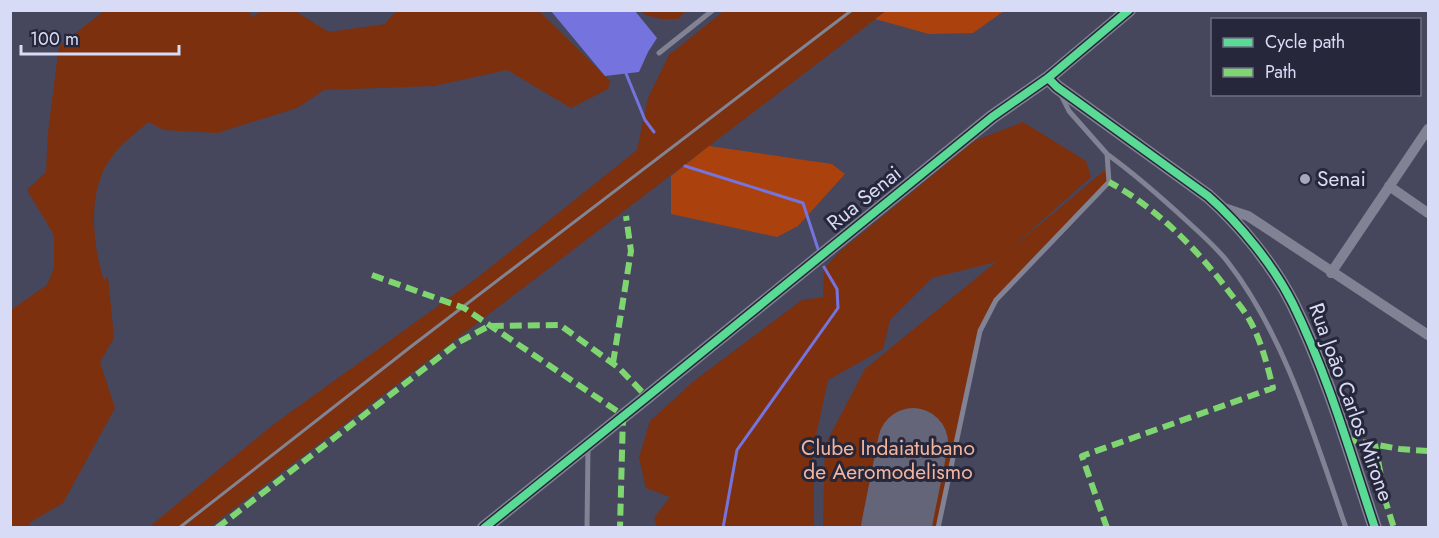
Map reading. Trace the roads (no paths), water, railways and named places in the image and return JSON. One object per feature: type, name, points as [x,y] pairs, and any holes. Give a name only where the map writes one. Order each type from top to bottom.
[{"type":"street","name":"Rua Senai","points":[[484,528],[992,117],[1052,82],[1129,10]]},
{"type":"street","name":"Rua João Carlos Mirone","points":[[1052,82],[1208,196],[1262,257],[1292,302],[1317,358],[1375,528]]},
{"type":"street","points":[[1332,273],[1428,129]]},
{"type":"street","points":[[1389,186],[1428,213]]},
{"type":"street","points":[[1220,207],[1248,216],[1428,335]]},
{"type":"lane","points":[[659,53],[713,10]]},
{"type":"lane","points":[[1052,82],[1068,111],[1107,154],[1145,182],[1196,229],[1226,260],[1255,302],[1282,354],[1346,528]]},
{"type":"lane","points":[[938,528],[980,331],[996,300],[1109,182],[1107,154]]},
{"type":"lane","points":[[587,528],[588,443]]},
{"type":"waterway","points":[[625,71],[645,120],[654,132]]},
{"type":"waterway","points":[[685,166],[803,203],[818,249]]},
{"type":"waterway","points":[[723,528],[737,450],[838,308],[837,289],[824,267]]},
{"type":"railway","points":[[179,528],[413,345],[852,10]]},
{"type":"place","name":"Senai","points":[[1305,179]]},
{"type":"park label","name":"Clube Indaiatubano de Aeromodelismo","points":[[888,460]]}]
